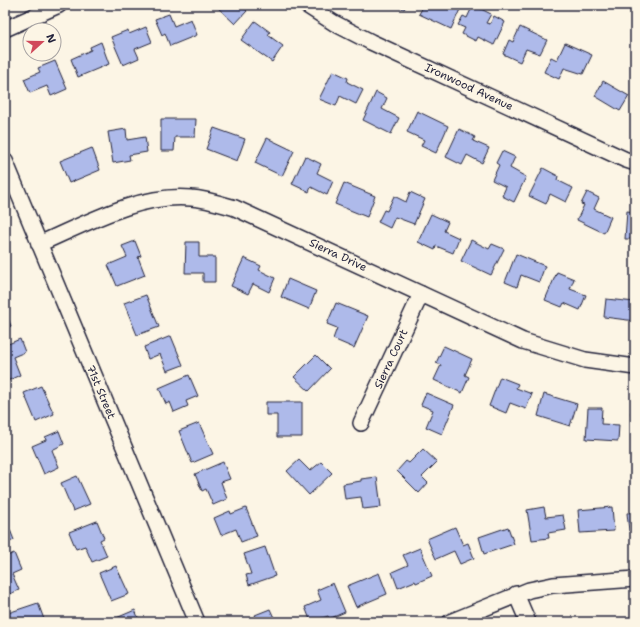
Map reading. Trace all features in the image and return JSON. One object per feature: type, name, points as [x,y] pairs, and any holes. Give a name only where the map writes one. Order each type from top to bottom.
[{"type":"street","points":[[5,29],[59,5]]},
{"type":"street","name":"Ironwood Avenue","points":[[306,5],[334,23],[371,42],[635,163]]},
{"type":"street","name":"71st Street","points":[[5,161],[197,622]]},
{"type":"street","name":"Sierra Drive","points":[[39,244],[130,206],[156,199],[190,198],[236,208],[523,341],[550,351],[585,360],[635,367]]},
{"type":"street","name":"Sierra Court","points":[[361,423],[421,294]]},
{"type":"street","points":[[450,622],[516,594],[553,585],[635,579]]},
{"type":"street","points":[[516,594],[528,622]]},
{"type":"building","points":[[215,5],[241,5],[247,11],[235,24]]},
{"type":"building","points":[[395,5],[408,5],[404,9]]},
{"type":"building","points":[[424,5],[462,5],[451,29],[419,14]]},
{"type":"building","points":[[473,5],[491,14],[486,23],[490,24],[494,16],[505,22],[494,45],[478,37],[476,41],[462,34],[465,28],[458,25],[463,16],[467,18]]},
{"type":"building","points":[[169,14],[174,26],[191,19],[197,35],[170,46],[165,33],[162,35],[155,19]]},
{"type":"building","points":[[255,21],[270,32],[268,35],[283,46],[272,62],[241,40]]},
{"type":"building","points":[[146,27],[152,42],[135,49],[139,58],[123,65],[111,37],[128,30],[129,34]]},
{"type":"building","points":[[520,27],[547,40],[540,54],[526,49],[520,62],[503,54],[509,40],[513,42]]},
{"type":"building","points":[[101,42],[109,64],[78,77],[71,59],[91,50],[90,47]]},
{"type":"building","points":[[565,43],[592,55],[583,74],[564,68],[559,79],[544,72],[551,57],[557,60]]},
{"type":"building","points":[[55,62],[67,89],[51,96],[47,86],[30,93],[24,79],[40,72],[38,68]]},
{"type":"building","points":[[333,71],[348,78],[347,82],[363,90],[356,104],[340,96],[336,106],[319,99]]},
{"type":"building","points":[[603,81],[629,96],[620,111],[595,96]]},
{"type":"building","points":[[376,92],[387,98],[382,109],[399,118],[391,134],[363,120]]},
{"type":"building","points":[[417,111],[448,126],[436,153],[421,146],[424,140],[407,132]]},
{"type":"building","points":[[161,119],[196,119],[195,137],[175,137],[174,151],[161,151]]},
{"type":"building","points":[[214,128],[245,139],[237,161],[206,149]]},
{"type":"building","points":[[126,129],[127,140],[145,137],[147,152],[129,155],[130,160],[113,163],[108,132]]},
{"type":"building","points":[[459,129],[475,137],[473,141],[489,148],[482,163],[467,155],[462,165],[446,157]]},
{"type":"building","points":[[267,138],[294,151],[282,176],[255,163]]},
{"type":"building","points":[[92,148],[100,170],[69,183],[60,161]]},
{"type":"building","points":[[502,151],[515,157],[510,168],[526,177],[514,202],[502,196],[506,187],[492,180],[499,165],[496,163]]},
{"type":"building","points":[[305,156],[321,164],[317,173],[333,181],[327,195],[311,187],[309,192],[292,184]]},
{"type":"building","points":[[543,168],[558,176],[557,180],[573,188],[566,202],[550,194],[546,204],[529,196]]},
{"type":"building","points":[[344,183],[375,196],[367,217],[335,204]]},
{"type":"building","points":[[410,192],[425,199],[414,224],[395,217],[390,228],[378,222],[384,210],[387,211],[394,196],[406,202]]},
{"type":"building","points":[[587,192],[599,198],[594,209],[611,217],[604,233],[577,220],[584,205],[581,204]]},
{"type":"building","points":[[627,211],[635,212],[635,239],[625,239]]},
{"type":"building","points":[[431,214],[448,222],[444,231],[459,238],[453,253],[436,246],[435,250],[418,242]]},
{"type":"building","points":[[471,240],[489,249],[492,244],[504,249],[491,275],[461,261]]},
{"type":"building","points":[[135,241],[141,256],[138,257],[145,275],[117,286],[108,265],[127,257],[122,246]]},
{"type":"building","points":[[186,242],[199,242],[199,257],[215,257],[215,282],[203,282],[203,273],[185,273]]},
{"type":"building","points":[[516,254],[545,266],[539,282],[521,275],[517,287],[505,282]]},
{"type":"building","points":[[244,258],[261,266],[259,270],[275,278],[269,292],[253,284],[248,294],[231,286]]},
{"type":"building","points":[[557,272],[574,279],[570,289],[586,295],[580,310],[564,303],[562,307],[545,300]]},
{"type":"building","points":[[288,279],[316,291],[309,309],[281,297]]},
{"type":"building","points":[[146,295],[159,327],[137,335],[124,303]]},
{"type":"building","points":[[606,299],[635,302],[635,321],[604,317]]},
{"type":"building","points":[[336,303],[368,316],[354,348],[333,339],[337,328],[327,324]]},
{"type":"building","points":[[5,311],[11,326],[5,329]]},
{"type":"building","points":[[171,336],[183,365],[167,371],[160,354],[148,359],[144,347]]},
{"type":"building","points":[[20,339],[25,352],[13,357],[20,375],[5,382],[6,345]]},
{"type":"building","points":[[444,346],[472,359],[465,375],[469,377],[462,393],[434,380],[441,365],[436,363]]},
{"type":"building","points":[[316,355],[330,369],[309,391],[294,377]]},
{"type":"building","points":[[189,375],[198,396],[186,401],[188,406],[174,412],[170,402],[166,404],[159,388]]},
{"type":"building","points":[[500,377],[518,384],[516,388],[532,394],[526,409],[510,403],[506,413],[489,406]]},
{"type":"building","points":[[41,386],[54,414],[36,422],[24,393]]},
{"type":"building","points":[[426,393],[454,405],[442,434],[426,427],[433,410],[421,405]]},
{"type":"building","points":[[544,394],[577,404],[570,426],[538,416]]},
{"type":"building","points":[[266,402],[302,402],[302,437],[277,437],[277,415],[266,415]]},
{"type":"building","points":[[588,408],[602,408],[601,424],[619,425],[618,441],[586,439]]},
{"type":"building","points":[[631,412],[635,412],[635,441]]},
{"type":"building","points":[[199,423],[213,454],[192,463],[179,431]]},
{"type":"building","points":[[59,431],[64,444],[52,450],[59,467],[44,474],[32,446],[46,440],[45,437]]},
{"type":"building","points":[[423,449],[437,462],[422,477],[428,483],[419,493],[397,471],[406,461],[409,463]]},
{"type":"building","points":[[299,460],[310,471],[321,462],[332,473],[309,495],[287,471]]},
{"type":"building","points":[[223,462],[230,479],[221,482],[227,499],[213,505],[206,489],[202,491],[195,474]]},
{"type":"building","points":[[77,476],[90,504],[73,511],[61,483]]},
{"type":"building","points":[[377,477],[381,507],[363,509],[361,497],[345,499],[343,484],[361,481],[361,479]]},
{"type":"building","points":[[544,507],[546,517],[563,515],[566,530],[548,533],[549,538],[532,540],[527,510]]},
{"type":"building","points":[[612,507],[614,531],[580,533],[578,510]]},
{"type":"building","points":[[246,508],[257,536],[241,542],[236,529],[221,535],[214,518],[230,511],[231,514]]},
{"type":"building","points":[[635,512],[635,531],[629,531],[627,513]]},
{"type":"building","points":[[5,517],[14,540],[5,544]]},
{"type":"building","points":[[97,521],[104,538],[100,540],[107,556],[92,562],[85,546],[76,549],[69,532]]},
{"type":"building","points":[[455,527],[463,545],[468,543],[474,558],[460,564],[454,551],[436,559],[427,539]]},
{"type":"building","points":[[508,527],[514,544],[484,554],[479,537]]},
{"type":"building","points":[[265,547],[275,576],[249,585],[246,575],[251,574],[244,554]]},
{"type":"building","points":[[420,548],[432,576],[416,583],[415,581],[398,588],[392,572],[408,565],[403,555]]},
{"type":"building","points":[[14,553],[21,570],[12,574],[19,590],[5,596],[5,557]]},
{"type":"building","points":[[116,566],[129,594],[111,601],[99,573]]},
{"type":"building","points":[[379,573],[387,594],[356,607],[347,586]]},
{"type":"building","points":[[333,583],[345,612],[329,619],[328,616],[311,622],[305,607],[321,600],[317,590]]},
{"type":"building","points":[[38,603],[45,622],[11,622],[8,613]]},
{"type":"building","points":[[270,609],[276,622],[258,622],[255,615]]},
{"type":"building","points":[[135,610],[140,622],[107,622]]}]
